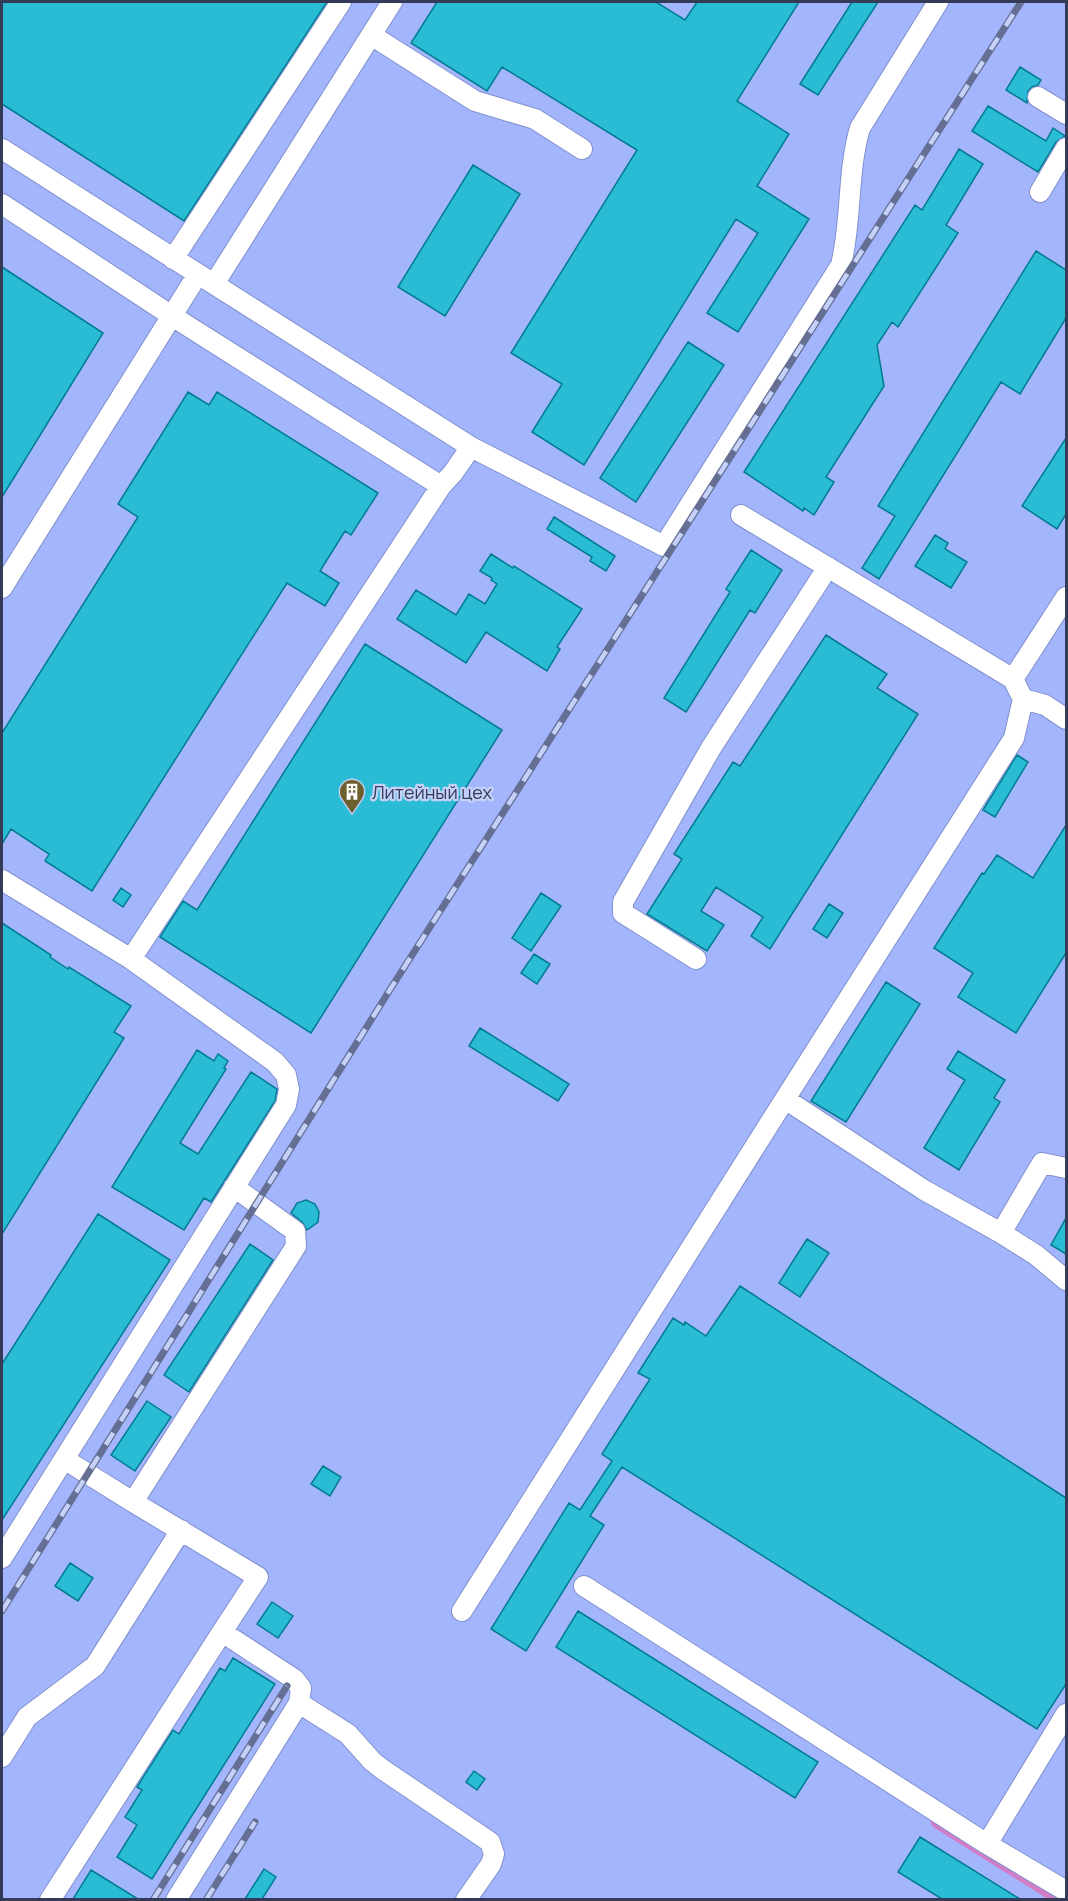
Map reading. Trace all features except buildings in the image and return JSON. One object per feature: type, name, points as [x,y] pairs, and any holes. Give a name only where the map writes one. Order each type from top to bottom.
[{"type":"lane","points":[[173,259],[341,2]]},
{"type":"lane","points":[[2,588],[172,316],[206,279],[392,2]]},
{"type":"lane","points":[[2,149],[471,447],[664,546],[842,265],[847,242],[855,144],[860,128],[938,2]]},
{"type":"lane","points":[[371,35],[475,101],[535,119],[582,149]]},
{"type":"lane","points":[[1038,97],[1066,114]]},
{"type":"lane","points":[[1040,192],[1066,148]]},
{"type":"lane","points":[[2,204],[172,316],[441,486]]},
{"type":"lane","points":[[131,959],[441,486],[471,447]]},
{"type":"lane","points":[[462,1611],[1014,738],[1023,699],[1013,679],[741,515]]},
{"type":"lane","points":[[696,959],[623,913],[623,902],[711,748],[828,567]]},
{"type":"lane","points":[[1013,679],[1066,597]]},
{"type":"lane","points":[[1023,699],[1045,705],[1066,719]]},
{"type":"lane","points":[[2,880],[131,959],[275,1062],[286,1075],[289,1089],[286,1105],[2,1558]]},
{"type":"lane","points":[[785,1099],[924,1190],[1036,1255],[1066,1280]]},
{"type":"lane","points":[[1001,1233],[1042,1163],[1066,1168]]},
{"type":"lane","points":[[133,1502],[296,1246],[295,1231],[234,1187]]},
{"type":"lane","points":[[50,1899],[258,1577],[64,1459]]},
{"type":"lane","points":[[2,1757],[27,1717],[95,1666],[181,1530]]},
{"type":"lane","points":[[584,1586],[987,1844],[1066,1891]]},
{"type":"lane","points":[[176,1899],[299,1703],[301,1688],[294,1679],[222,1632]]},
{"type":"lane","points":[[299,1703],[348,1734],[382,1769],[490,1842],[494,1850],[493,1858],[466,1899]]},
{"type":"lane","points":[[987,1844],[1066,1714]]},
{"type":"shaded area","points":[[2,2],[1066,2],[1066,1899],[2,1899]]},
{"type":"shaded area","points":[[932,1819],[1066,1899],[1048,1899],[933,1827],[930,1822]]},
{"type":"railway","points":[[2,1611],[391,988],[1021,2]]},
{"type":"railway","points":[[153,1900],[287,1686]]},
{"type":"railway","points":[[206,1900],[255,1822]]},
{"type":"place","name":"Литейный цех","points":[[352,815]]}]
